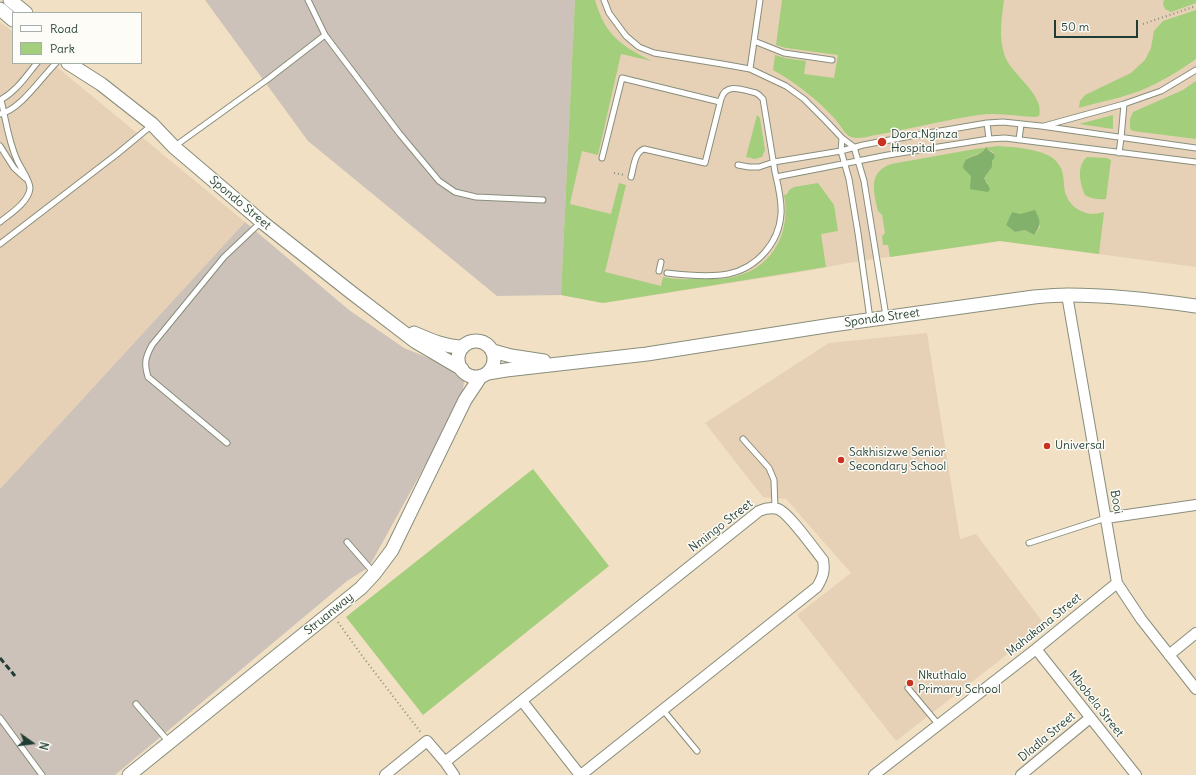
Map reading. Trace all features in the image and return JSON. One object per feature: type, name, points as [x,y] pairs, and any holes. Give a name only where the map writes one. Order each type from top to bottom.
[{"type":"main road","points":[[10,0],[25,12]]},
{"type":"main road","points":[[0,9],[12,19]]},
{"type":"main road","name":"Spondo Street","points":[[70,64],[101,84],[152,124],[174,147],[262,222],[382,316],[416,342],[465,372]]},
{"type":"main road","name":"Spondo Street","points":[[83,64],[101,84]]},
{"type":"main road","name":"Spondo Street","points":[[484,374],[506,370],[647,354],[1034,297],[1067,295],[1151,300],[1196,306]]},
{"type":"main road","name":"Spondo Street","points":[[382,316],[408,330],[442,344],[454,347],[463,347]]},
{"type":"main road","points":[[472,341],[486,344],[493,351],[494,363],[492,368],[484,374],[474,377],[465,372],[459,363],[459,356],[463,347],[472,341]]},
{"type":"main road","name":"Spondo Street","points":[[493,351],[528,359],[570,363]]},
{"type":"main road","name":"Struanway","points":[[465,372],[465,400]]},
{"type":"main road","name":"Struanway","points":[[129,775],[362,588],[392,550],[465,400],[484,374]]},
{"type":"street","name":"Booi","points":[[1067,295],[1117,583],[1141,619],[1196,689]]},
{"type":"street","points":[[1106,518],[1196,505]]},
{"type":"street","name":"Nmingo Street","points":[[445,762],[759,511],[766,508],[775,508]]},
{"type":"street","points":[[522,701],[581,775],[818,587],[823,577],[825,568],[823,560],[787,515],[775,508]]},
{"type":"street","name":"Mahakana Street","points":[[874,775],[1117,583]]},
{"type":"street","points":[[1169,655],[1196,633]]},
{"type":"street","name":"Mbobela Street","points":[[1036,648],[1136,775]]},
{"type":"street","name":"Dladla Street","points":[[1021,775],[1090,718]]},
{"type":"street","points":[[385,775],[427,741],[454,775]]},
{"type":"lane","points":[[308,0],[325,35],[399,133],[439,181],[455,192],[476,197],[543,200]]},
{"type":"lane","points":[[604,0],[609,13],[626,36],[639,47],[654,53],[750,69],[786,86],[804,99],[842,138],[854,147],[864,181],[886,318]]},
{"type":"lane","points":[[750,69],[760,0]]},
{"type":"lane","points":[[174,147],[268,79],[325,35]]},
{"type":"lane","points":[[754,41],[784,53],[832,60]]},
{"type":"lane","points":[[0,222],[22,204],[30,187],[11,145],[2,114],[0,100],[9,95],[36,64]]},
{"type":"lane","points":[[2,114],[18,105],[55,64]]},
{"type":"lane","points":[[1041,126],[1124,104],[1161,91],[1196,70]]},
{"type":"lane","points":[[602,158],[622,78],[720,102]]},
{"type":"lane","points":[[631,177],[637,155],[644,149],[705,163],[723,93],[731,88],[756,93],[763,99],[781,205],[780,223],[774,240],[756,261],[738,271],[728,274],[667,273]]},
{"type":"lane","points":[[1119,152],[1122,138],[1124,104]]},
{"type":"lane","points":[[738,165],[759,167],[774,162],[841,151],[911,136],[987,123],[1003,122],[1196,148]]},
{"type":"lane","points":[[987,123],[989,139]]},
{"type":"lane","points":[[0,244],[117,154],[152,124]]},
{"type":"lane","points":[[1019,140],[1021,124]]},
{"type":"lane","points":[[842,138],[841,151],[849,179],[870,320]]},
{"type":"lane","points":[[776,177],[888,155],[989,139],[1005,138],[1196,162]]},
{"type":"lane","points":[[0,146],[14,168],[26,178]]},
{"type":"lane","points":[[227,443],[148,377],[145,367],[146,356],[152,346],[224,257],[262,222]]},
{"type":"lane","points":[[659,271],[661,262]]},
{"type":"lane","points":[[743,439],[769,468],[774,480],[775,508]]},
{"type":"lane","points":[[1029,542],[1106,518]]},
{"type":"lane","points":[[347,542],[374,574]]},
{"type":"lane","points":[[908,688],[938,724]]},
{"type":"lane","points":[[136,704],[170,742]]},
{"type":"lane","points":[[663,710],[697,751]]},
{"type":"lane","points":[[0,718],[42,775]]},
{"type":"path","points":[[1143,24],[1196,6]]},
{"type":"path","points":[[332,612],[363,657],[427,741]]},
{"type":"shaded area","points":[[205,0],[575,0],[561,295],[497,296],[308,141]]},
{"type":"shaded area","name":"Dora Nginza Hospital","points":[[575,0],[1196,0],[1196,267],[1000,241],[854,262],[801,272],[603,303],[561,295]]},
{"type":"shaded area","points":[[0,22],[12,31],[12,64],[53,64],[245,222],[0,489]]},
{"type":"shaded area","points":[[245,222],[349,310],[404,348],[465,373],[462,398],[369,567],[347,581],[115,775],[0,775],[0,489]]},
{"type":"shaded area","points":[[927,333],[960,539],[976,534],[1045,625],[896,741],[797,615],[851,573],[786,499],[763,497],[705,423],[829,343]]},
{"type":"green space","points":[[575,0],[595,0],[599,12],[609,31],[631,50],[652,61],[621,54],[598,155],[582,151],[571,199],[570,204],[611,214],[619,183],[626,185],[605,272],[661,286],[663,277],[673,279],[723,279],[750,271],[761,264],[770,255],[782,234],[786,208],[784,195],[794,187],[818,183],[834,205],[838,231],[821,234],[826,267],[603,303],[561,295]]},
{"type":"green space","points":[[782,0],[1004,0],[1001,31],[1004,53],[1009,64],[1029,88],[1038,102],[1040,109],[1039,116],[985,114],[866,137],[851,137],[814,98],[790,80],[773,70],[775,55],[806,61],[804,74],[834,78],[838,55],[786,48],[776,45]]},
{"type":"green space","points":[[1164,0],[1196,0],[1196,3],[1171,12],[1165,9],[1163,4]]},
{"type":"green space","points":[[1196,10],[1196,59],[1170,76],[1142,90],[1119,98],[1079,108],[1080,101],[1085,95],[1131,73],[1145,60],[1151,48],[1154,31],[1163,21]]},
{"type":"green space","points":[[1196,81],[1196,139],[1133,131],[1130,129],[1130,119],[1133,112],[1183,90]]},
{"type":"green space","points":[[757,115],[760,118],[765,150],[762,157],[755,159],[746,157]]},
{"type":"green space","points":[[1113,115],[1113,129],[1079,124]]},
{"type":"green space","points":[[998,146],[1038,151],[1046,154],[1057,162],[1063,173],[1066,196],[1071,204],[1079,210],[1087,213],[1094,214],[1104,212],[1099,254],[1000,241],[890,257],[888,245],[883,245],[882,236],[885,233],[882,215],[878,211],[874,190],[875,178],[878,172],[891,164],[985,148],[981,153],[967,158],[971,176],[971,189],[988,184],[984,178],[992,167],[992,161],[995,157],[993,152],[986,148]],"holes":[[[1012,212],[1040,221],[1040,227],[1034,235],[1025,230],[1015,232],[1006,225]]]},
{"type":"green space","points":[[986,147],[994,154],[995,157],[992,161],[992,167],[984,178],[990,189],[988,192],[970,189],[971,176],[963,168],[968,159],[982,152]]},
{"type":"green space","points":[[1087,157],[1107,158],[1111,160],[1106,199],[1095,199],[1085,195],[1080,170],[1081,165]]},
{"type":"green space","points":[[1035,210],[1040,223],[1034,235],[1025,230],[1015,232],[1006,225],[1012,212],[1020,214]]},
{"type":"green space","points":[[533,469],[609,566],[423,715],[346,617]]},
{"type":"railway","points":[[0,658],[15,676]]},
{"type":"place","name":"Dora Nginza Hospital","points":[[882,142]]},
{"type":"place","name":"Universal","points":[[1047,446]]},
{"type":"place","name":"Sakhisizwe Senior Secondary School","points":[[841,460]]},
{"type":"place","name":"Nkuthalo Primary School","points":[[910,683]]}]
